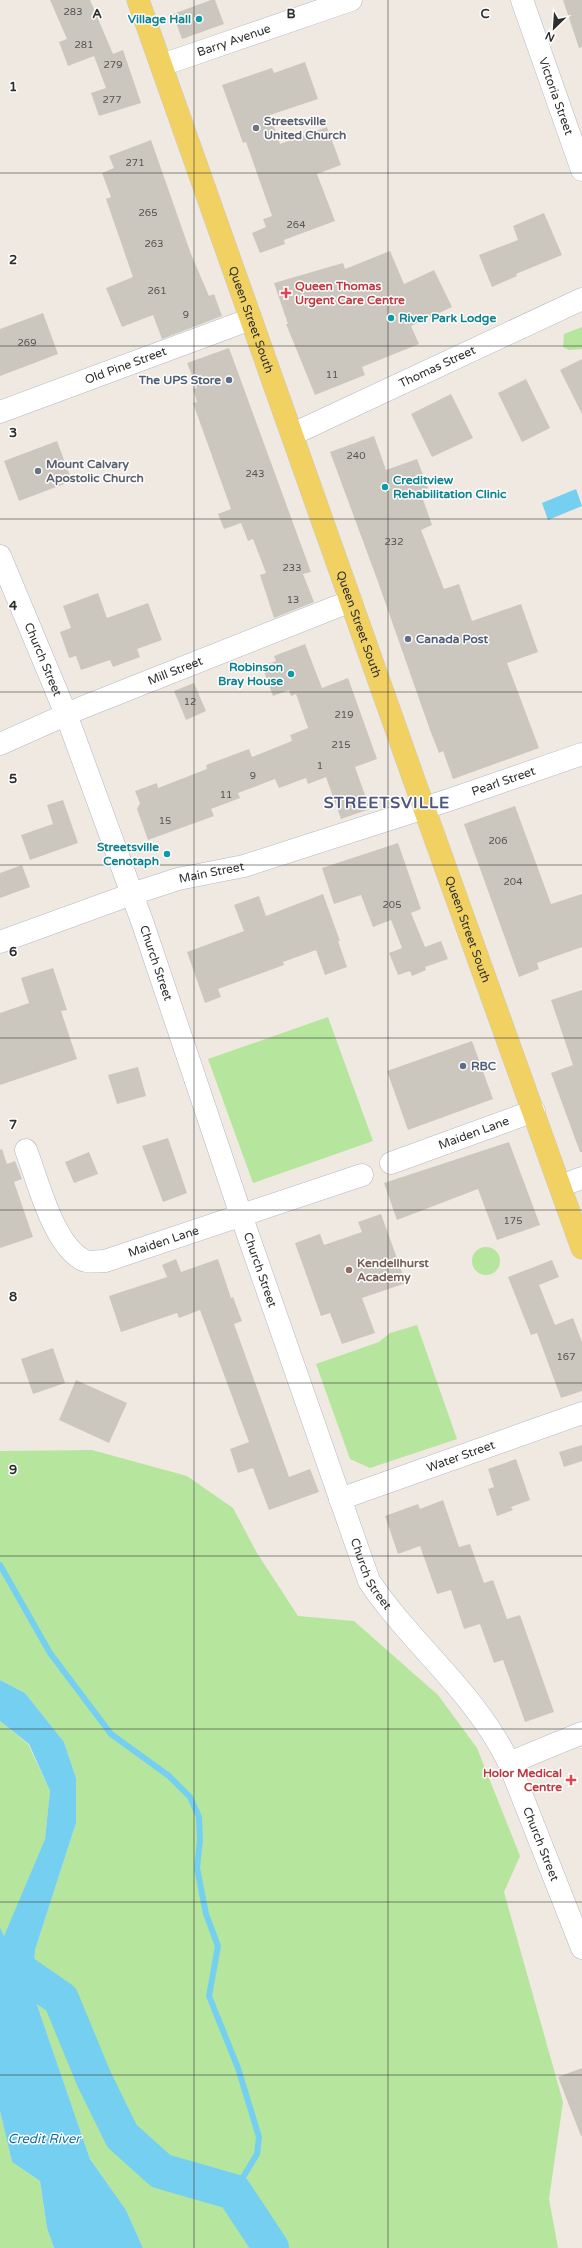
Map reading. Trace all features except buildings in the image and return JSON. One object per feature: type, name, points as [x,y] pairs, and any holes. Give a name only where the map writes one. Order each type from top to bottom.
[{"type":"main road","name":"Queen Street South","points":[[138,0],[293,434],[424,808],[582,1248]]},
{"type":"street","name":"Barry Avenue","points":[[162,65],[351,0]]},
{"type":"street","name":"Victoria Street","points":[[522,0],[582,170]]},
{"type":"street","name":"Thomas Street","points":[[293,434],[582,299]]},
{"type":"street","name":"Old Pine Street","points":[[0,412],[251,319]]},
{"type":"street","name":"Church Street","points":[[0,556],[66,714],[132,894],[241,1215],[369,1582],[378,1595],[464,1693],[497,1737],[509,1763],[582,1948]]},
{"type":"street","name":"Mill Street","points":[[0,744],[66,714],[351,601]]},
{"type":"street","name":"Pearl Street","points":[[424,808],[582,754]]},
{"type":"street","name":"Main Street","points":[[0,942],[132,894],[178,879],[244,866],[424,808]]},
{"type":"street","name":"Maiden Lane","points":[[391,1163],[534,1111]]},
{"type":"street","name":"Maiden Lane","points":[[26,1150],[57,1234],[69,1250],[85,1261],[105,1261],[362,1174]]},
{"type":"street","points":[[560,1186],[582,1178]]},
{"type":"street","name":"Water Street","points":[[340,1500],[582,1413]]},
{"type":"street","points":[[509,1763],[582,1733]]},
{"type":"green space","points":[[582,327],[582,349],[569,350],[563,347],[564,334]]},
{"type":"green space","points":[[328,1017],[373,1141],[253,1183],[208,1059]]},
{"type":"green space","points":[[486,1247],[496,1251],[500,1261],[496,1271],[486,1275],[476,1271],[472,1261],[476,1251]]},
{"type":"green space","points":[[417,1325],[457,1439],[370,1468],[350,1459],[316,1364],[379,1342],[390,1333]]},
{"type":"green space","points":[[92,1450],[187,1476],[233,1508],[257,1553],[298,1616],[354,1621],[438,1695],[477,1748],[520,1856],[504,1892],[563,2102],[549,2199],[558,2248],[143,2248],[126,2210],[90,2159],[33,1993],[35,1950],[76,1823],[76,1778],[64,1742],[25,1693],[0,1680],[0,1451]]},
{"type":"green space","points":[[0,1721],[28,1744],[50,1791],[45,1839],[4,1937],[0,1927]]},
{"type":"green space","points":[[0,2111],[12,2162],[40,2181],[47,2228],[54,2248],[0,2248]]},
{"type":"water","points":[[576,489],[582,506],[548,520],[542,503]]},
{"type":"water","name":"Credit River","points":[[0,1680],[25,1693],[64,1742],[76,1778],[76,1823],[35,1950],[33,1993],[90,2159],[126,2210],[143,2248],[54,2248],[47,2228],[40,2181],[12,2162],[0,2111],[0,1927],[4,1936],[45,1839],[50,1791],[29,1744],[0,1721]]},
{"type":"waterway","points":[[0,1565],[50,1653],[111,1734],[169,1776],[190,1797],[199,1817],[200,1840],[197,1868],[206,1914],[218,1946],[209,1996],[238,2068],[259,2137],[257,2154],[234,2192]]},
{"type":"waterway","name":"Credit River","points":[[0,1957],[61,1999],[94,2079],[122,2136],[161,2171],[234,2192],[271,2248]]},
{"type":"place","name":"Village Hall","points":[[199,19]]},
{"type":"place","name":"Streetsville United Church","points":[[256,128]]},
{"type":"place","name":"Queen Thomas Urgent Care Centre","points":[[286,293]]},
{"type":"place","name":"River Park Lodge","points":[[391,318]]},
{"type":"place","name":"The UPS Store","points":[[229,380]]},
{"type":"place","name":"Mount Calvary Apostolic Church","points":[[38,471]]},
{"type":"place","name":"Creditview Rehabilitation Clinic","points":[[385,487]]},
{"type":"place","name":"Canada Post","points":[[408,639]]},
{"type":"place","name":"Robinson Bray House","points":[[291,674]]},
{"type":"place","name":"Streetsville Cenotaph","points":[[167,854]]},
{"type":"place","name":"RBC","points":[[463,1066]]},
{"type":"place","name":"Kendellhurst Academy","points":[[349,1270]]},
{"type":"place","name":"Holor Medical Centre","points":[[571,1780]]},
{"type":"district","name":"STREETSVILLE","points":[[387,802]]}]
